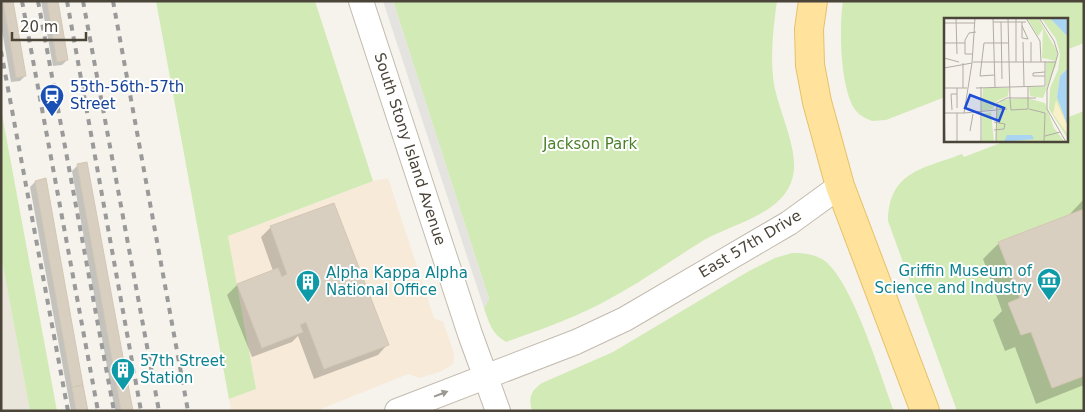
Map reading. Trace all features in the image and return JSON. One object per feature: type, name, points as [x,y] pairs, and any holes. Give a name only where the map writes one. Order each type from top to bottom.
[{"type":"main road","points":[[813,1],[809,29],[810,65],[817,102],[840,186],[926,411]]},
{"type":"street","name":"South Stony Island Avenue","points":[[361,1],[498,411]]},
{"type":"street","name":"East 57th Drive","points":[[397,411],[576,342],[647,308],[714,265],[788,223],[840,186]]},
{"type":"shaded area","points":[[383,1],[393,1],[489,299],[484,308]]},
{"type":"shaded area","points":[[388,178],[434,318],[443,322],[450,341],[454,355],[453,364],[442,371],[420,378],[408,374],[316,411],[231,411],[229,399],[256,389],[228,236],[373,181]]},
{"type":"shaded area","points":[[1,255],[30,411],[1,411]]},
{"type":"green space","points":[[156,1],[315,1],[373,181],[228,236],[256,389],[229,399]]},
{"type":"green space","name":"Jackson Park","points":[[393,1],[777,1],[772,43],[772,64],[776,95],[788,131],[793,155],[793,176],[788,189],[780,200],[756,216],[704,240],[598,305],[560,322],[506,342],[494,332],[484,308],[489,299]]},
{"type":"green space","points":[[843,1],[1084,1],[1084,43],[1068,49],[1068,18],[944,18],[944,97],[886,120],[872,121],[862,116],[849,98],[843,71],[841,25]]},
{"type":"green space","points":[[1,109],[57,411],[30,411],[1,255]]},
{"type":"green space","points":[[1084,111],[1084,411],[957,411],[888,221],[894,192],[911,174],[962,154],[964,157],[1005,141],[1068,141],[1068,117]]},
{"type":"green space","points":[[792,253],[814,255],[825,261],[846,289],[865,330],[894,411],[532,411],[531,395],[542,383],[613,352],[749,271],[775,258]]},
{"type":"building","points":[[3,1],[13,1],[26,76],[16,78]]},
{"type":"building","points":[[47,1],[58,1],[68,60],[57,62]]},
{"type":"building","points":[[87,162],[125,368],[114,370],[77,164]]},
{"type":"building","points":[[46,178],[83,385],[72,387],[35,181]]},
{"type":"building","name":"Alpha Kappa Alpha National Office","points":[[334,203],[389,345],[324,369],[306,322],[300,325],[303,332],[262,348],[237,284],[278,268],[282,277],[287,274],[270,226]]},
{"type":"building","name":"Griffin Museum of Science and Industry","points":[[1084,209],[1084,376],[1052,388],[1031,332],[1021,335],[1008,303],[1020,298],[998,242]]},
{"type":"building","name":"57th Street Station","points":[[125,368],[133,411],[121,411],[114,370]]},
{"type":"building","points":[[83,385],[88,411],[76,411],[72,387]]},
{"type":"railway","points":[[22,1],[98,411]]},
{"type":"railway","points":[[38,1],[114,411]]},
{"type":"railway","points":[[67,1],[141,411]]},
{"type":"railway","points":[[83,1],[159,411]]},
{"type":"railway","points":[[113,1],[188,411]]},
{"type":"railway","points":[[1,51],[68,411]]},
{"type":"place","name":"55th-56th-57th Street","points":[[52,117]]},
{"type":"place","name":"Griffin Museum of Science and Industry","points":[[1049,301]]},
{"type":"place","name":"Alpha Kappa Alpha National Office","points":[[308,303]]},
{"type":"place","name":"57th Street Station","points":[[123,391]]}]
